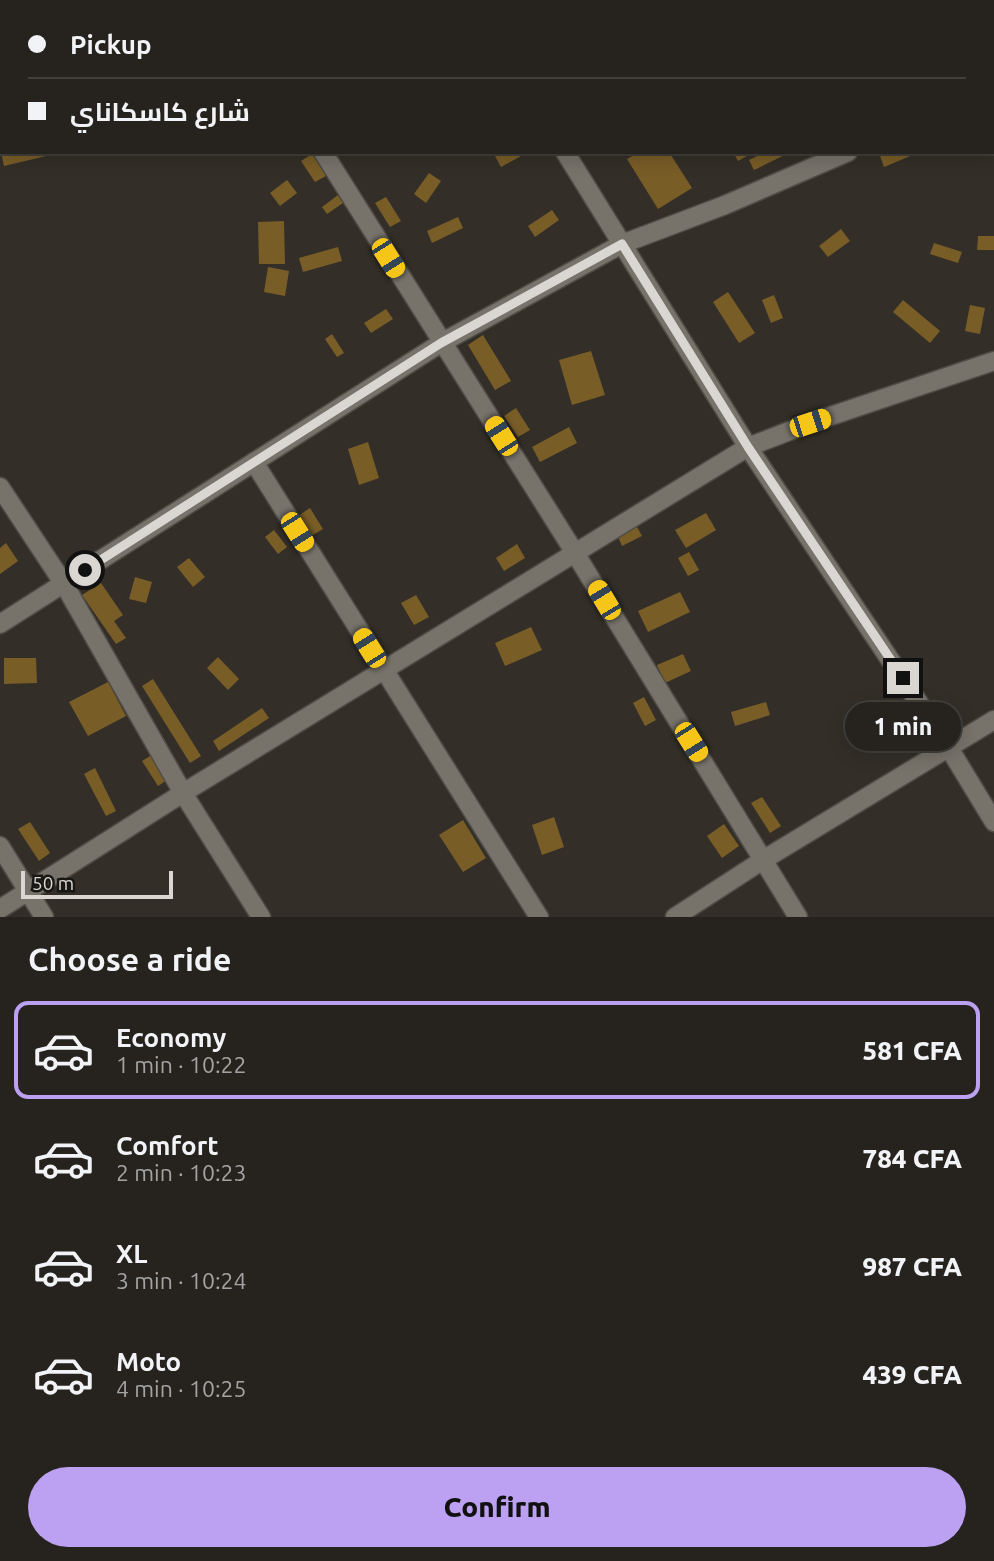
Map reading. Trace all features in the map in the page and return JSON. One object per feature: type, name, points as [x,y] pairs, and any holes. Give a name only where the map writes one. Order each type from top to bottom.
[{"type":"street","points":[[324,154],[575,553],[797,917]]},
{"type":"street","points":[[566,154],[748,447],[949,748],[994,822]]},
{"type":"street","points":[[0,624],[441,343],[622,244],[725,205],[843,154]]},
{"type":"street","points":[[0,909],[183,793],[748,447],[810,423],[994,361]]},
{"type":"street","points":[[254,462],[539,917]]},
{"type":"street","points":[[0,487],[64,584],[183,793],[261,917]]},
{"type":"street","points":[[675,917],[763,860],[994,720]]},
{"type":"street","points":[[0,846],[44,917]]},
{"type":"building","points":[[1,154],[55,154],[4,166]]},
{"type":"building","points":[[312,154],[326,176],[315,182],[301,161]]},
{"type":"building","points":[[520,154],[521,156],[501,167],[495,156]]},
{"type":"building","points":[[636,154],[670,154],[692,188],[658,209],[627,159]]},
{"type":"building","points":[[734,154],[747,156],[738,161]]},
{"type":"building","points":[[761,154],[787,154],[754,170],[749,160]]},
{"type":"building","points":[[879,154],[915,154],[884,167]]},
{"type":"building","points":[[429,173],[441,181],[426,203],[414,194]]},
{"type":"building","points":[[287,180],[297,193],[280,206],[270,193]]},
{"type":"building","points":[[338,195],[343,203],[327,214],[322,207]]},
{"type":"building","points":[[386,197],[401,221],[390,227],[375,203]]},
{"type":"building","points":[[552,210],[559,220],[535,237],[528,226]]},
{"type":"building","points":[[458,217],[463,228],[432,243],[427,231]]},
{"type":"building","points":[[284,221],[285,264],[259,264],[258,222]]},
{"type":"building","points":[[841,229],[850,241],[828,257],[819,246]]},
{"type":"building","points":[[978,236],[994,236],[994,250],[977,250]]},
{"type":"building","points":[[934,243],[962,252],[958,263],[930,254]]},
{"type":"building","points":[[338,247],[342,261],[303,272],[299,258]]},
{"type":"building","points":[[268,267],[289,271],[285,296],[264,292]]},
{"type":"building","points":[[728,292],[755,333],[739,343],[713,302]]},
{"type":"building","points":[[774,295],[783,318],[771,323],[762,300]]},
{"type":"building","points":[[903,300],[940,331],[930,343],[893,312]]},
{"type":"building","points":[[970,305],[985,308],[980,334],[965,331]]},
{"type":"building","points":[[386,309],[393,319],[371,333],[364,323]]},
{"type":"building","points":[[332,334],[344,353],[337,357],[325,339]]},
{"type":"building","points":[[483,335],[511,381],[495,390],[468,345]]},
{"type":"building","points":[[591,351],[605,395],[572,405],[559,360]]},
{"type":"building","points":[[516,408],[530,430],[518,437],[504,416]]},
{"type":"building","points":[[569,427],[577,443],[540,462],[532,447]]},
{"type":"building","points":[[368,442],[379,478],[359,485],[348,449]]},
{"type":"building","points":[[310,508],[323,529],[311,536],[298,516]]},
{"type":"building","points":[[706,513],[716,530],[686,548],[675,530]]},
{"type":"building","points":[[636,525],[642,536],[622,546],[617,534]]},
{"type":"building","points":[[274,530],[287,547],[278,554],[265,537]]},
{"type":"building","points":[[6,543],[18,561],[0,574],[0,548]]},
{"type":"building","points":[[517,544],[525,558],[504,571],[496,558]]},
{"type":"building","points":[[689,552],[699,570],[688,576],[678,558]]},
{"type":"building","points":[[189,558],[205,577],[193,587],[177,567]]},
{"type":"building","points":[[135,577],[152,582],[146,603],[129,599]]},
{"type":"building","points":[[101,583],[123,615],[114,621],[126,638],[116,644],[82,595]]},
{"type":"building","points":[[680,592],[690,612],[648,632],[638,611]]},
{"type":"building","points":[[416,595],[429,617],[414,625],[401,603]]},
{"type":"building","points":[[531,627],[542,650],[505,666],[495,643]]},
{"type":"building","points":[[683,654],[691,671],[665,683],[657,665]]},
{"type":"building","points":[[218,657],[239,679],[228,690],[207,668]]},
{"type":"building","points":[[4,658],[36,658],[37,683],[4,684]]},
{"type":"building","points":[[153,679],[201,756],[190,763],[142,686]]},
{"type":"building","points":[[108,682],[126,716],[88,736],[69,702]]},
{"type":"building","points":[[644,697],[656,720],[645,726],[633,703]]},
{"type":"building","points":[[766,702],[770,715],[735,726],[731,712]]},
{"type":"building","points":[[262,708],[269,718],[219,751],[213,741]]},
{"type":"building","points":[[155,753],[170,778],[158,786],[142,761]]},
{"type":"building","points":[[95,768],[116,811],[106,816],[84,774]]},
{"type":"building","points":[[762,797],[781,826],[770,833],[751,803]]},
{"type":"building","points":[[554,817],[564,847],[542,855],[532,825]]},
{"type":"building","points":[[463,820],[486,858],[463,872],[439,835]]},
{"type":"building","points":[[30,822],[50,853],[39,861],[18,829]]},
{"type":"building","points":[[724,824],[739,846],[722,858],[707,836]]},
{"type":"route","points":[[85,570],[441,343],[622,244],[748,447],[903,678]]}]
